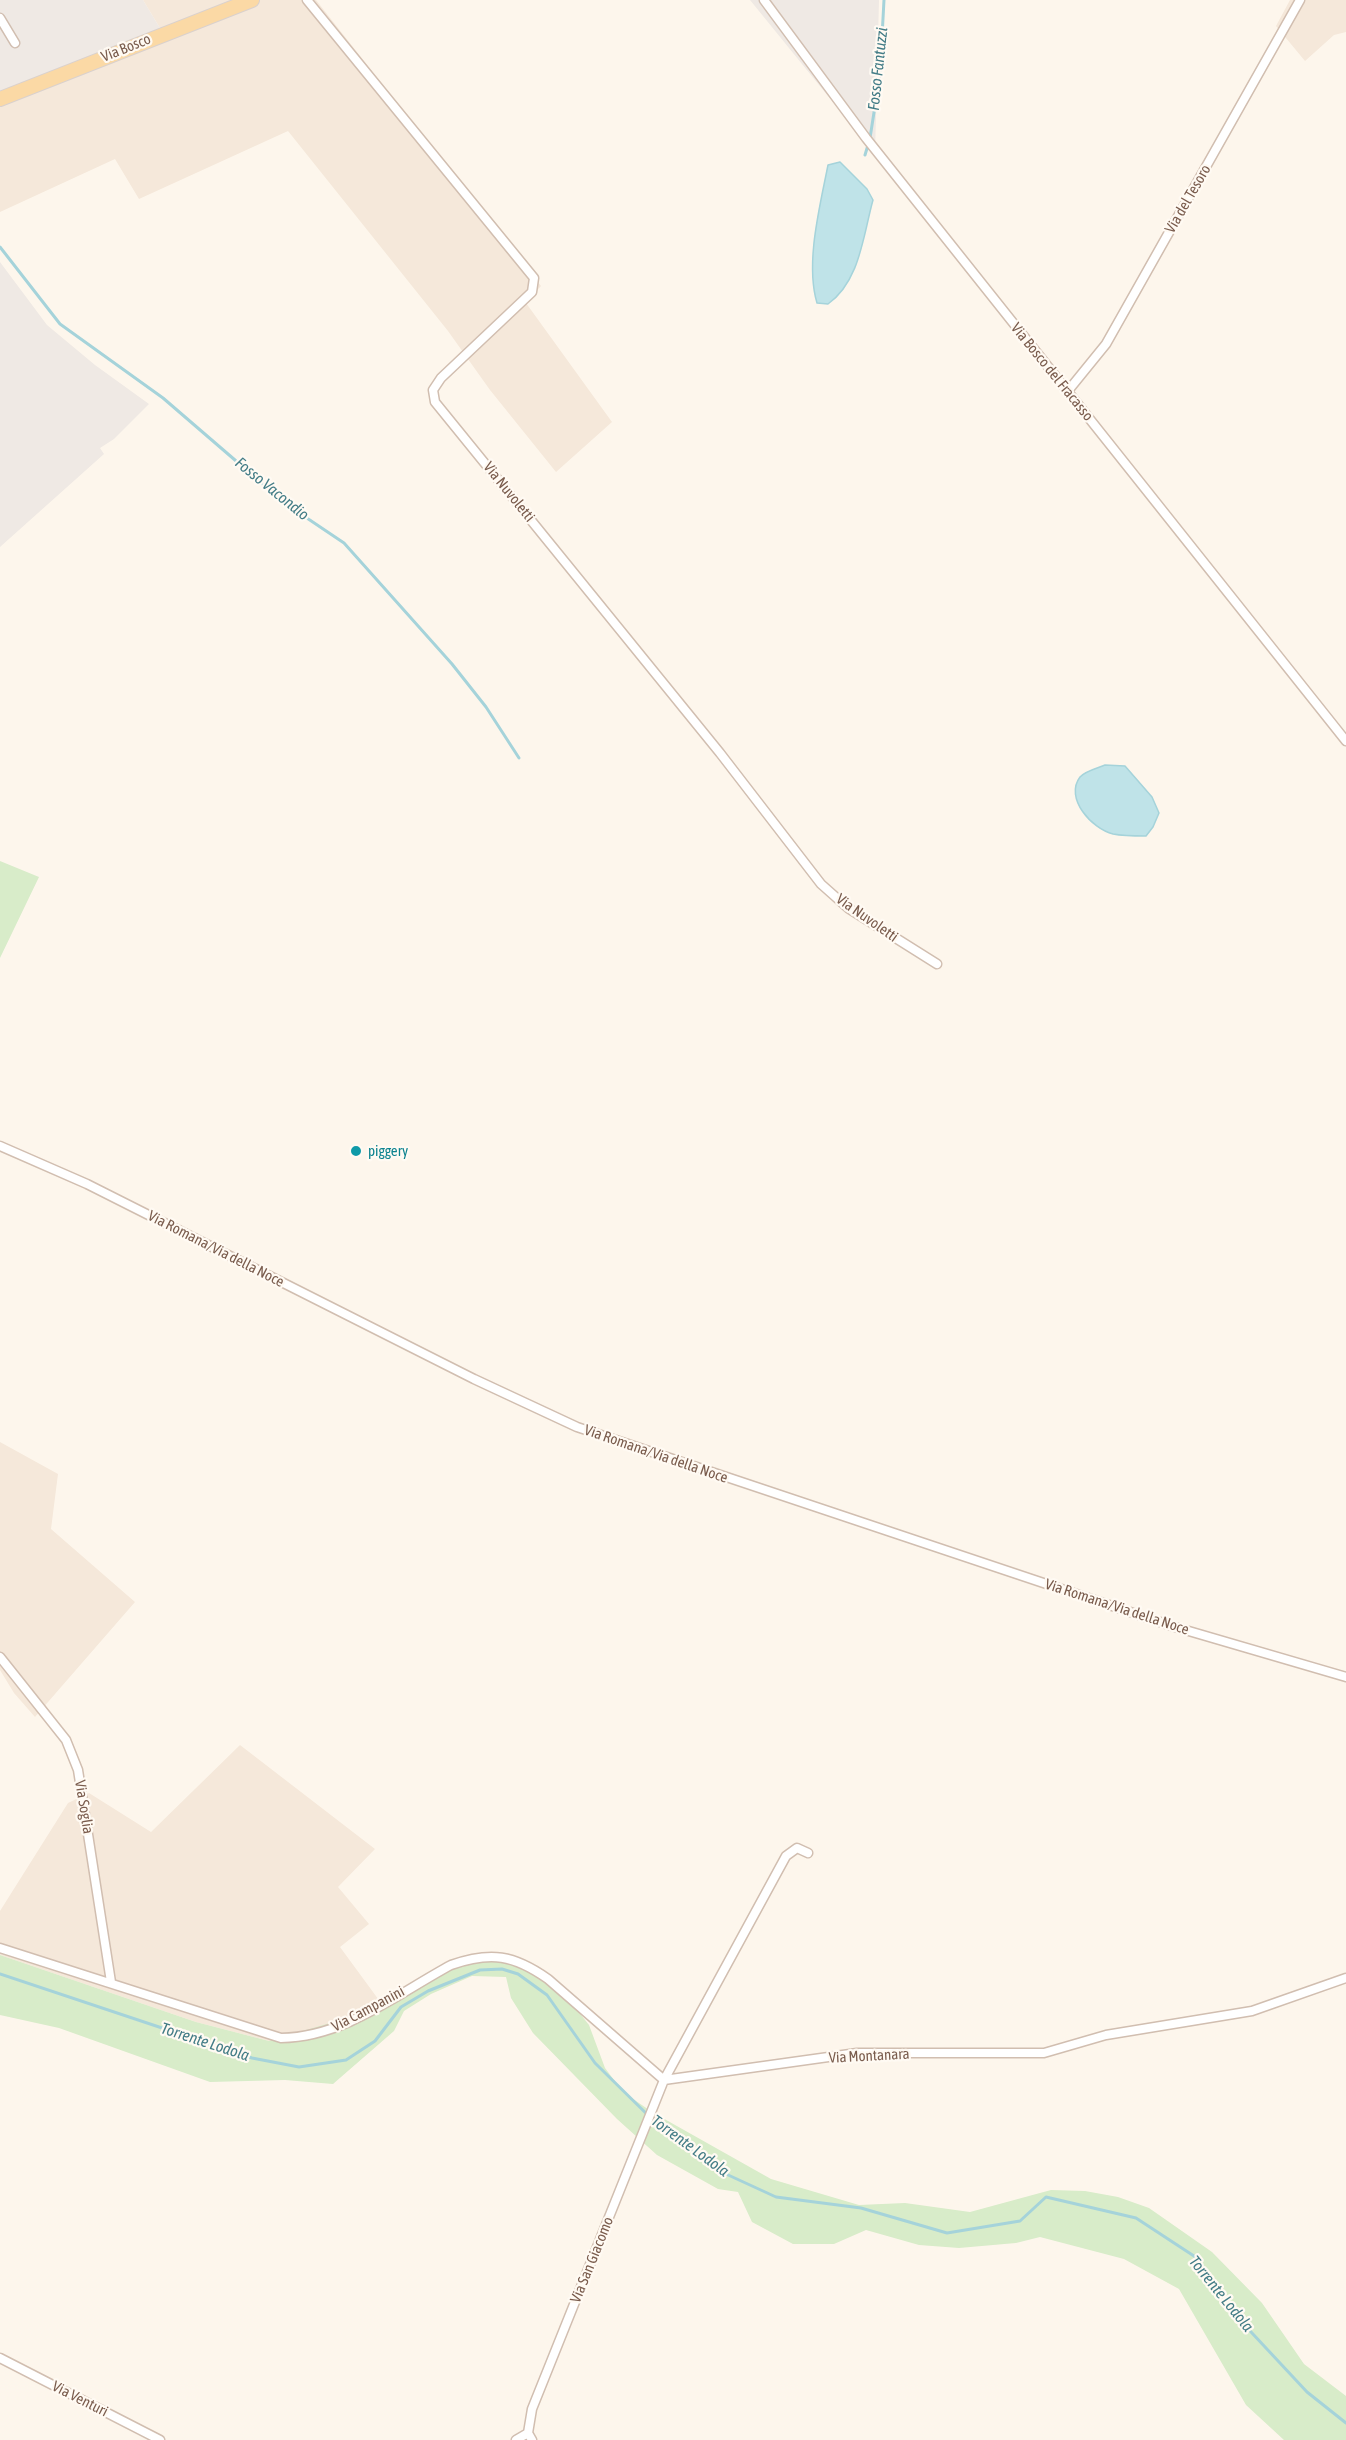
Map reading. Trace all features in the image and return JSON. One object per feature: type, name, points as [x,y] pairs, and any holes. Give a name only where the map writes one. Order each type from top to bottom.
[{"type":"main road","name":"Via Bosco","points":[[0,99],[252,0]]},
{"type":"street","name":"Via Nuvoletti","points":[[308,0],[534,278],[532,292],[441,378],[433,390],[435,402],[720,753],[820,884],[848,908],[937,964]]},
{"type":"street","name":"Via Bosco del Fracasso","points":[[764,0],[866,138],[1346,741]]},
{"type":"street","name":"Via del Tesoro","points":[[1067,392],[1106,344],[1300,0]]},
{"type":"street","points":[[0,18],[15,43]]},
{"type":"street","name":"Via Romana/Via della Noce","points":[[0,1146],[87,1184],[561,1420],[725,1478],[1175,1627],[1346,1677]]},
{"type":"street","name":"Via Soglia","points":[[0,1657],[66,1740],[78,1770],[111,1982]]},
{"type":"street","points":[[664,2080],[786,1856],[797,1848],[808,1853]]},
{"type":"street","name":"Via Campanini","points":[[0,1948],[111,1982],[264,2034],[301,2038],[338,2028],[451,1965],[470,1958],[509,1958],[529,1965],[548,1979],[664,2080]]},
{"type":"street","name":"Via Montanara","points":[[664,2080],[857,2053],[1044,2053],[1106,2035],[1252,2011],[1346,1978]]},
{"type":"street","name":"Via San Giacomo","points":[[530,2437],[532,2409],[664,2080]]},
{"type":"street","name":"Via Venturi","points":[[0,2358],[160,2440]]},
{"type":"street","points":[[516,2440],[530,2437]]},
{"type":"shaded area","points":[[0,0],[143,0],[163,33],[0,98]]},
{"type":"shaded area","points":[[143,0],[316,0],[541,286],[526,303],[612,422],[556,472],[490,390],[448,331],[288,131],[139,199],[115,159],[0,212],[0,98],[163,33]]},
{"type":"shaded area","points":[[750,0],[879,0],[875,154]]},
{"type":"shaded area","points":[[1290,0],[1346,0],[1346,32],[1334,35],[1305,61],[1276,26]]},
{"type":"shaded area","points":[[0,262],[47,325],[95,365],[149,404],[114,439],[100,448],[104,454],[0,547]]},
{"type":"shaded area","points":[[0,1442],[58,1474],[51,1529],[135,1602],[35,1717],[14,1693],[0,1670]]},
{"type":"shaded area","points":[[240,1745],[375,1849],[338,1887],[369,1924],[340,1947],[384,2007],[318,2032],[269,2041],[196,2022],[0,1955],[0,1911],[68,1803],[89,1793],[151,1832]]},
{"type":"green space","points":[[0,861],[39,877],[0,958]]},
{"type":"green space","points":[[0,1955],[196,2022],[269,2041],[384,2007],[424,1977],[458,1966],[495,1956],[530,1964],[565,1995],[589,2025],[605,2068],[623,2092],[652,2112],[771,2179],[859,2205],[905,2203],[970,2212],[1051,2190],[1085,2191],[1118,2197],[1149,2208],[1212,2252],[1262,2303],[1304,2364],[1346,2396],[1346,2440],[1284,2440],[1246,2405],[1179,2289],[1124,2259],[1040,2237],[1016,2243],[959,2248],[919,2245],[866,2230],[834,2244],[793,2244],[752,2222],[738,2192],[718,2189],[657,2155],[617,2119],[533,2033],[511,1998],[506,1977],[472,1976],[431,1994],[404,2011],[394,2031],[333,2084],[285,2080],[210,2082],[59,2028],[0,2015]]},
{"type":"water","points":[[840,162],[867,189],[873,200],[859,257],[847,283],[828,304],[817,303],[813,270],[815,234],[828,165]]},
{"type":"water","points":[[1105,765],[1125,766],[1152,797],[1159,813],[1146,836],[1121,835],[1105,831],[1083,812],[1075,794],[1076,785],[1082,775]]},
{"type":"waterway","name":"Fosso Fantuzzi","points":[[870,138],[880,74],[884,0]]},
{"type":"waterway","name":"Fosso Fantuzzi","points":[[865,155],[868,145]]},
{"type":"waterway","name":"Fosso Vacondio","points":[[0,247],[60,324],[163,398],[286,504],[344,543],[452,664],[486,707],[519,758]]},
{"type":"waterway","name":"Torrente Lodola","points":[[0,1974],[252,2058],[299,2067],[346,2060],[375,2041],[401,2007],[428,1991],[480,1970],[502,1969],[518,1974],[547,1995],[595,2063],[661,2128],[726,2174],[776,2197],[861,2208],[947,2233],[1020,2221],[1046,2197],[1136,2218],[1197,2258],[1238,2318],[1307,2392],[1346,2423]]},
{"type":"place","name":"piggery","points":[[356,1151]]}]
